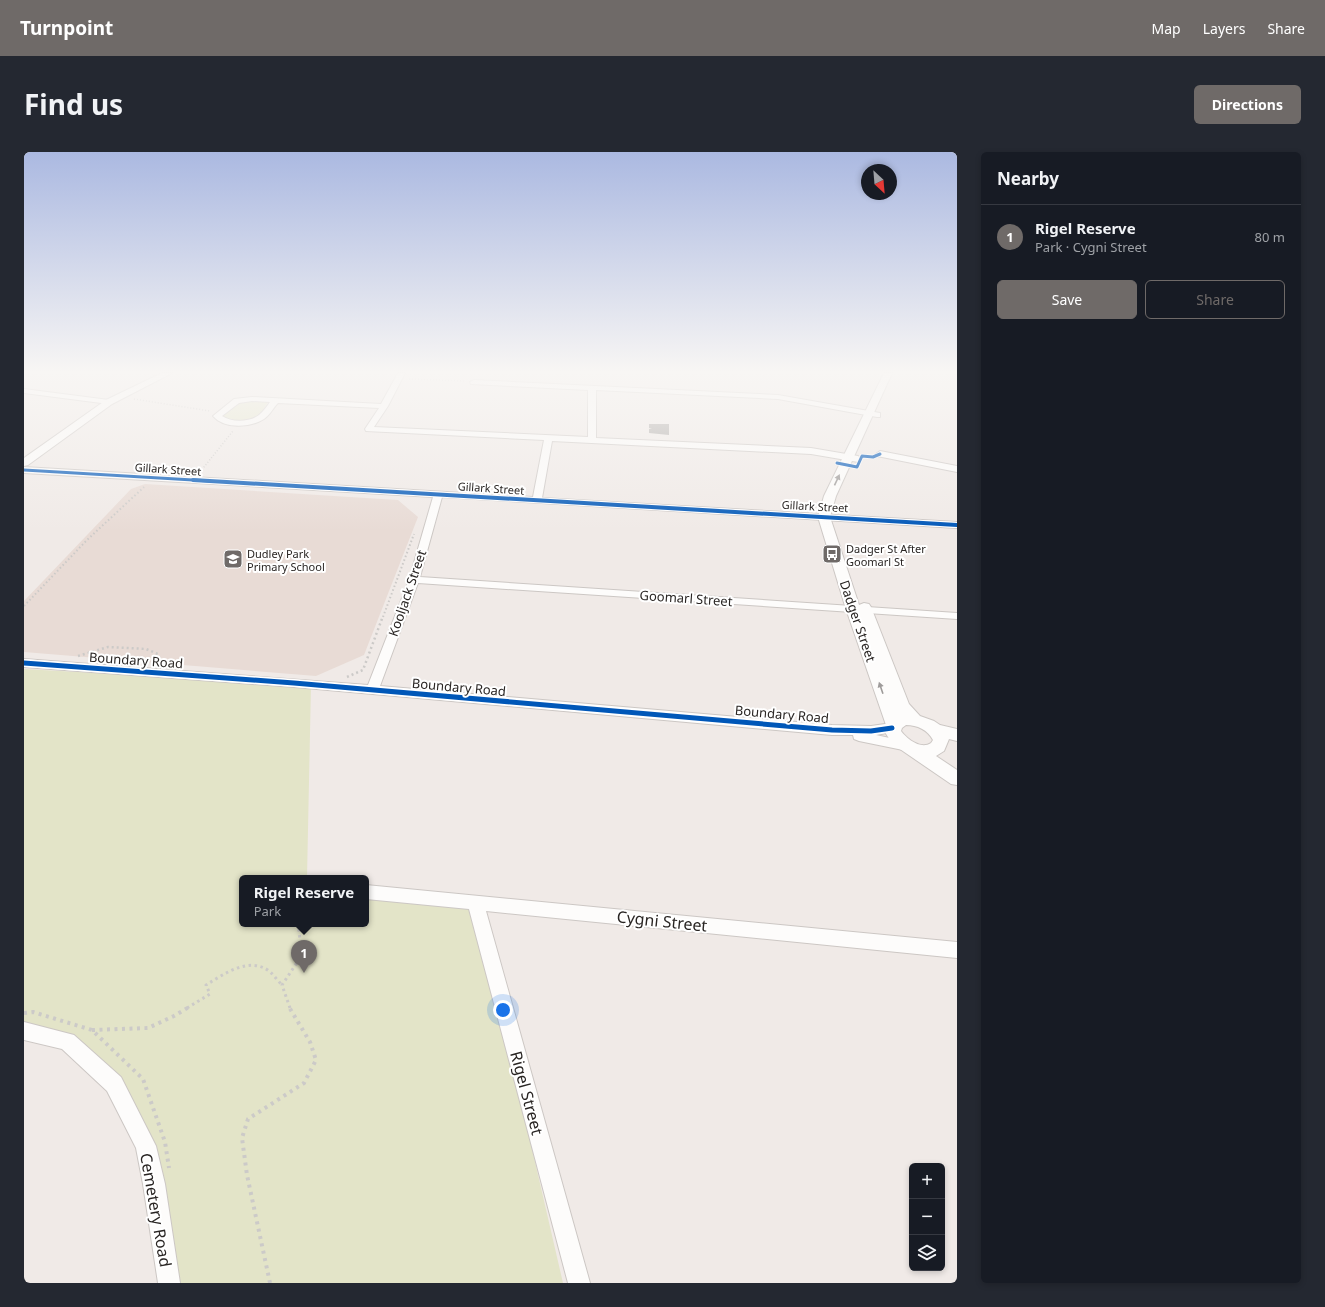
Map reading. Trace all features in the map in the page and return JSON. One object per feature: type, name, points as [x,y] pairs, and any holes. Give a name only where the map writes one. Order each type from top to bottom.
[{"type":"street","points":[[24,462],[74,426]]},
{"type":"street","points":[[372,426],[369,430],[810,451],[853,458]]},
{"type":"street","points":[[592,426],[592,440]]},
{"type":"street","points":[[829,517],[836,508],[853,458],[868,426]]},
{"type":"street","points":[[537,500],[548,438]]},
{"type":"street","points":[[880,454],[957,469]]},
{"type":"street","name":"Gillark Street","points":[[24,470],[153,479],[438,494],[957,525]]},
{"type":"street","name":"Kooljack Street","points":[[372,690],[414,580],[438,494]]},
{"type":"street","name":"Dadger Street","points":[[829,517],[838,532],[895,737],[908,747]]},
{"type":"street","name":"Goomarl Street","points":[[414,580],[957,616]]},
{"type":"street","name":"Dadger Street","points":[[859,610],[902,707],[914,720]]},
{"type":"street","name":"Boundary Road","points":[[24,663],[372,690],[832,730],[872,730],[893,726]]},
{"type":"street","points":[[893,726],[902,720],[914,720],[929,725],[957,767]]},
{"type":"street","name":"Boundary Road","points":[[832,730],[908,747]]},
{"type":"street","points":[[908,747],[928,751],[938,740],[957,735]]},
{"type":"street","points":[[938,740],[957,744]]},
{"type":"street","points":[[908,747],[944,768],[957,779]]},
{"type":"street","name":"Cygni Street","points":[[369,892],[957,950]]},
{"type":"street","name":"Rigel Street","points":[[475,902],[579,1283]]},
{"type":"street","name":"Cemetery Road","points":[[24,1031],[67,1041],[114,1084],[146,1146],[154,1184],[169,1283]]},
{"type":"path","points":[[192,481],[237,426]]},
{"type":"path","points":[[24,606],[87,540],[153,479]]},
{"type":"path","points":[[343,678],[362,670],[416,529]]},
{"type":"path","points":[[71,657],[89,654],[108,647],[146,649],[158,654],[162,665]]},
{"type":"path","points":[[282,986],[302,955],[298,927]]},
{"type":"path","points":[[92,1030],[148,1028],[174,1016],[210,994],[206,985],[220,976],[243,966],[255,965],[269,971],[282,986],[289,1007],[310,1042],[316,1060],[304,1083],[248,1119],[242,1138],[247,1175],[270,1283]]},
{"type":"shaded area","name":"Dudley Park Primary School","points":[[145,484],[398,500],[418,517],[364,655],[316,676],[24,652],[24,601],[131,489]]},
{"type":"green space","points":[[24,669],[311,685],[307,875],[239,875],[239,927],[369,927],[369,893],[475,902],[563,1283],[169,1283],[154,1184],[114,1084],[67,1041],[24,1031]]},
{"type":"building","points":[[649,426],[669,426],[669,435],[649,433],[649,429],[652,429],[649,428]]},
{"type":"cycle path","points":[[837,463],[857,467],[862,456],[873,457],[880,454]]},
{"type":"cycle path","points":[[24,470],[957,525]]},
{"type":"cycle path","points":[[24,663],[294,683],[832,730],[871,731],[892,728]]},
{"type":"place","name":"Dadger St After Goomarl St","points":[[832,554]]},
{"type":"place","name":"Dudley Park Primary School","points":[[233,559]]},
{"type":"place","name":"Rigel Reserve","points":[[304,973]]}]
